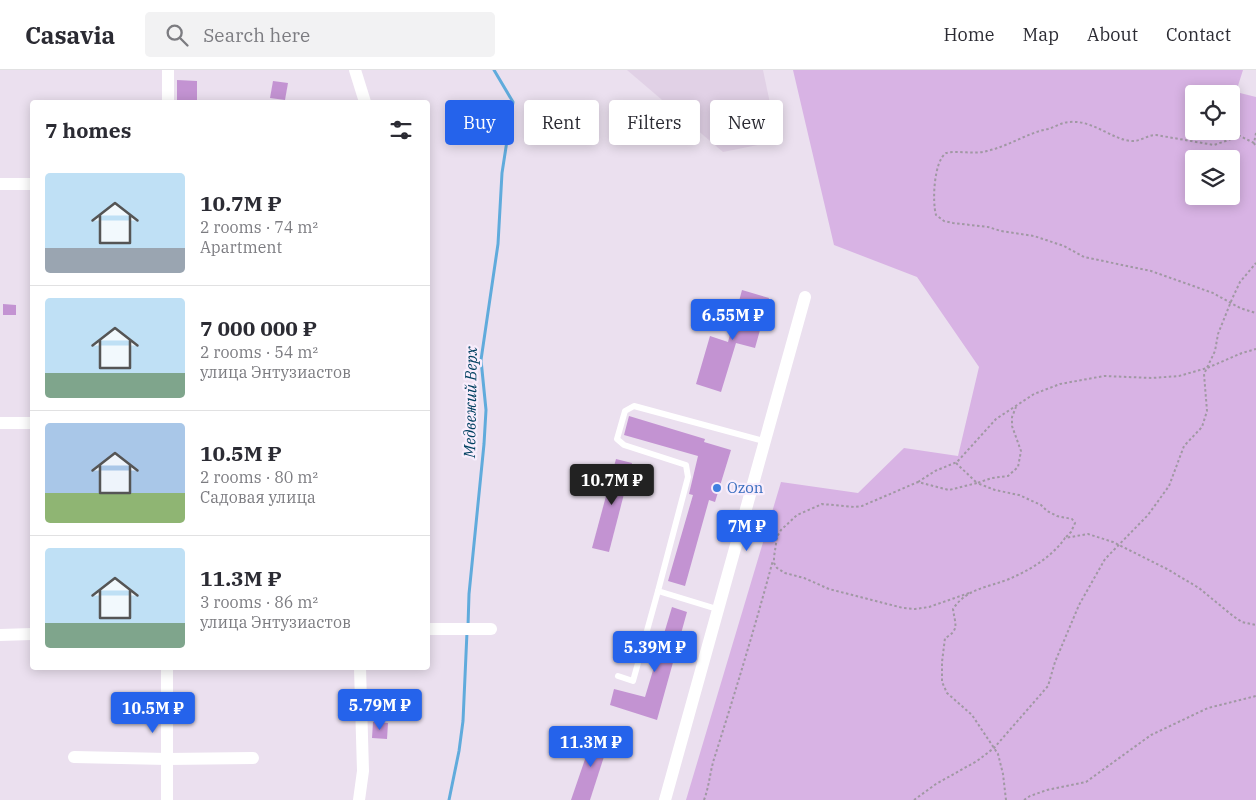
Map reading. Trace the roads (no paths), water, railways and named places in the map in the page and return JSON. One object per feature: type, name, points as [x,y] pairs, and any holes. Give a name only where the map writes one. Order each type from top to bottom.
[{"type":"street","points":[[168,70],[168,100]]},
{"type":"street","points":[[355,70],[364,100]]},
{"type":"street","points":[[0,184],[30,184]]},
{"type":"street","points":[[664,800],[805,297]]},
{"type":"street","points":[[0,423],[30,423]]},
{"type":"street","points":[[430,630],[491,629]]},
{"type":"street","points":[[0,635],[30,634]]},
{"type":"street","points":[[166,800],[167,670]]},
{"type":"street","points":[[359,800],[363,770],[360,670]]},
{"type":"street","points":[[74,757],[253,758]]},
{"type":"lane","points":[[618,676],[633,681],[688,477],[686,465],[624,445],[617,439],[625,411],[634,406],[764,441]]},
{"type":"lane","points":[[658,591],[717,610]]},
{"type":"waterway","name":"Медвежий Верх","points":[[468,626],[469,594],[486,410],[481,360],[498,244],[502,173],[513,102],[494,70]]},
{"type":"waterway","name":"Медвежий Верх","points":[[449,800],[463,721],[467,632]]},
{"type":"place","name":"Ozon","points":[[717,488]]}]
